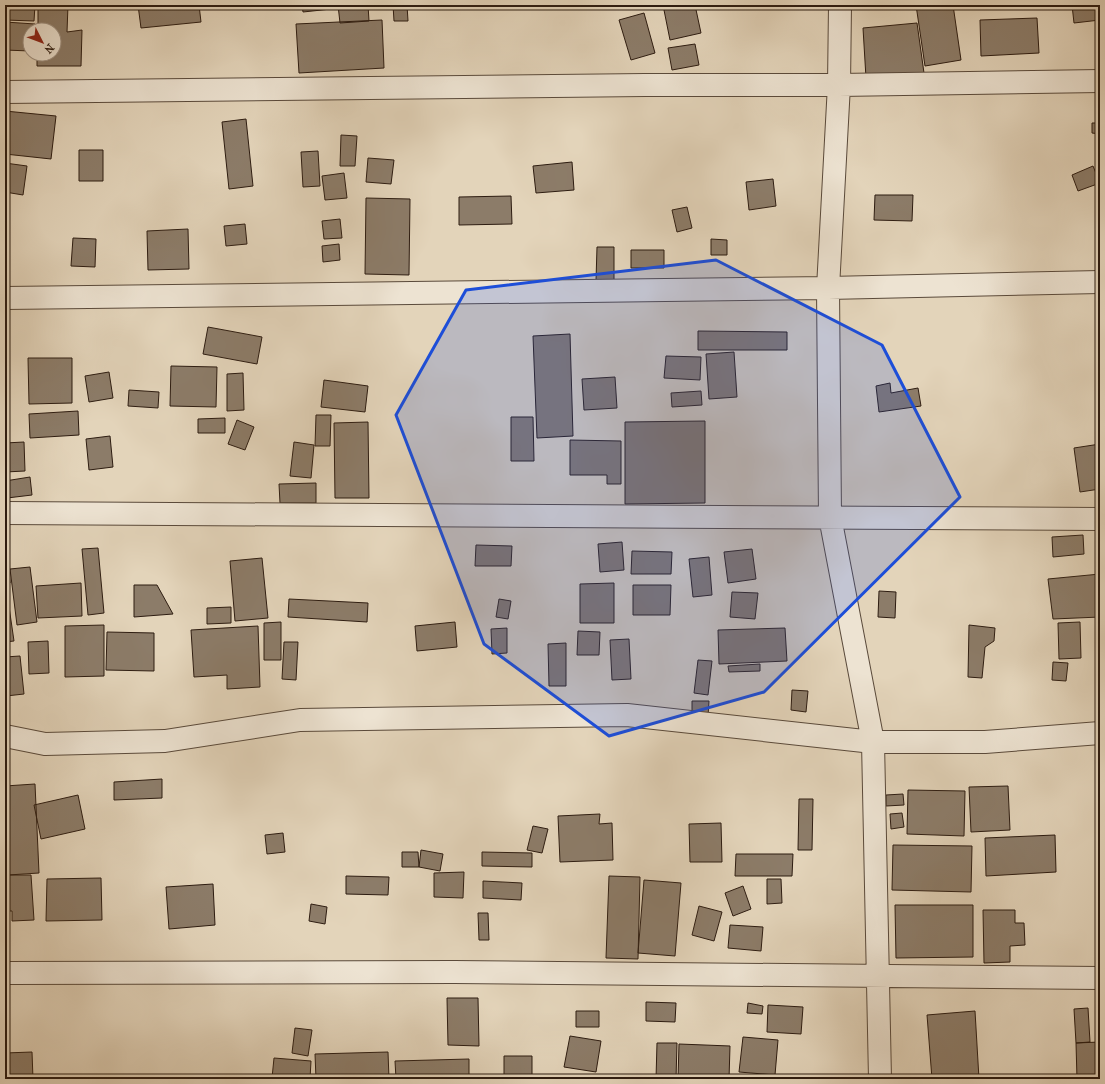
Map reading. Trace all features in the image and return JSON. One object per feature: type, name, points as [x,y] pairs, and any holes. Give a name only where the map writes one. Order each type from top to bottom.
[{"type":"street","points":[[840,5],[839,85],[828,288],[830,517],[873,742],[880,1079]]},
{"type":"street","points":[[5,92],[645,85],[839,85],[1100,81]]},
{"type":"street","points":[[5,298],[828,288],[1100,282]]},
{"type":"street","points":[[5,514],[1100,519]]},
{"type":"street","points":[[5,736],[45,744],[165,741],[300,720],[627,715],[873,742],[985,742],[1100,733]]},
{"type":"street","points":[[5,973],[454,972],[1100,978]]},
{"type":"highlighted area","points":[[716,260],[882,345],[960,497],[764,692],[609,736],[484,644],[396,415],[466,290]]},
{"type":"building","points":[[5,5],[35,5],[34,21],[5,20]]},
{"type":"building","points":[[38,5],[68,5],[67,32],[82,30],[81,66],[37,66],[37,62],[62,62],[62,22],[38,22]]},
{"type":"building","points":[[138,5],[199,5],[201,22],[141,28]]},
{"type":"building","points":[[302,5],[331,5],[331,9],[303,12]]},
{"type":"building","points":[[338,5],[368,5],[369,21],[340,23]]},
{"type":"building","points":[[393,5],[407,5],[408,21],[394,21]]},
{"type":"building","points":[[663,5],[695,5],[701,33],[670,40]]},
{"type":"building","points":[[916,5],[953,5],[961,60],[925,66]]},
{"type":"building","points":[[1072,5],[1100,5],[1100,20],[1074,23]]},
{"type":"building","points":[[644,13],[655,53],[631,60],[619,20]]},
{"type":"building","points":[[1037,18],[1039,53],[981,56],[980,20]]},
{"type":"building","points":[[382,20],[384,68],[299,73],[296,24]]},
{"type":"building","points":[[5,22],[22,23],[22,51],[5,50]]},
{"type":"building","points":[[917,23],[924,73],[866,78],[863,28]]},
{"type":"building","points":[[695,44],[699,65],[672,70],[668,48]]},
{"type":"building","points":[[5,111],[56,116],[51,159],[5,154]]},
{"type":"building","points":[[246,119],[253,186],[229,189],[222,122]]},
{"type":"building","points":[[1092,123],[1100,123],[1100,134],[1092,133]]},
{"type":"building","points":[[341,135],[357,136],[355,166],[340,166]]},
{"type":"building","points":[[79,150],[103,150],[103,181],[79,181]]},
{"type":"building","points":[[318,151],[320,186],[303,187],[301,152]]},
{"type":"building","points":[[368,158],[394,160],[391,184],[366,182]]},
{"type":"building","points":[[572,162],[574,190],[536,193],[533,166]]},
{"type":"building","points":[[5,163],[27,166],[23,195],[5,192]]},
{"type":"building","points":[[1093,166],[1100,183],[1078,191],[1072,175]]},
{"type":"building","points":[[344,173],[347,198],[325,200],[322,176]]},
{"type":"building","points":[[773,179],[776,206],[749,210],[746,182]]},
{"type":"building","points":[[875,195],[913,195],[912,221],[874,220]]},
{"type":"building","points":[[511,196],[512,224],[459,225],[459,197]]},
{"type":"building","points":[[366,198],[410,199],[409,275],[365,274]]},
{"type":"building","points":[[687,207],[692,228],[677,232],[672,210]]},
{"type":"building","points":[[340,219],[342,238],[324,239],[322,221]]},
{"type":"building","points":[[245,224],[247,244],[226,246],[224,226]]},
{"type":"building","points":[[188,229],[189,269],[148,270],[147,231]]},
{"type":"building","points":[[73,238],[96,239],[95,267],[71,266]]},
{"type":"building","points":[[711,239],[727,240],[727,255],[711,255]]},
{"type":"building","points":[[339,244],[340,260],[323,262],[322,246]]},
{"type":"building","points":[[597,247],[614,247],[614,282],[596,281]]},
{"type":"building","points":[[631,250],[664,250],[664,268],[631,268]]},
{"type":"building","points":[[208,327],[262,337],[257,364],[203,354]]},
{"type":"building","points":[[698,331],[787,332],[787,350],[698,350]]},
{"type":"building","points":[[570,334],[573,436],[537,438],[533,336]]},
{"type":"building","points":[[734,352],[737,397],[709,399],[706,354]]},
{"type":"building","points":[[666,356],[701,357],[700,380],[664,378]]},
{"type":"building","points":[[28,358],[72,358],[72,403],[29,404]]},
{"type":"building","points":[[171,366],[217,367],[216,407],[170,406]]},
{"type":"building","points":[[109,372],[113,398],[89,402],[85,376]]},
{"type":"building","points":[[243,373],[244,410],[227,411],[227,374]]},
{"type":"building","points":[[615,377],[617,408],[584,410],[582,379]]},
{"type":"building","points":[[324,380],[368,386],[365,412],[321,407]]},
{"type":"building","points":[[890,383],[891,393],[918,388],[921,406],[879,412],[876,386]]},
{"type":"building","points":[[129,390],[159,392],[158,408],[128,406]]},
{"type":"building","points":[[701,391],[702,405],[672,407],[671,393]]},
{"type":"building","points":[[78,411],[79,435],[30,438],[29,414]]},
{"type":"building","points":[[316,415],[331,415],[330,446],[315,446]]},
{"type":"building","points":[[511,417],[533,417],[534,461],[511,461]]},
{"type":"building","points":[[225,418],[225,433],[198,433],[198,419]]},
{"type":"building","points":[[237,420],[254,427],[245,450],[228,444]]},
{"type":"building","points":[[705,421],[705,503],[625,504],[625,422]]},
{"type":"building","points":[[368,422],[369,498],[335,498],[334,423]]},
{"type":"building","points":[[110,436],[113,467],[89,470],[86,439]]},
{"type":"building","points":[[570,440],[621,441],[621,484],[607,484],[607,475],[570,475]]},
{"type":"building","points":[[24,442],[25,471],[5,472],[5,443]]},
{"type":"building","points":[[294,442],[314,445],[311,478],[290,476]]},
{"type":"building","points":[[1100,444],[1100,489],[1080,492],[1074,448]]},
{"type":"building","points":[[30,477],[32,495],[7,498],[5,481]]},
{"type":"building","points":[[316,483],[316,503],[280,503],[279,484]]},
{"type":"building","points":[[1083,535],[1084,554],[1053,557],[1052,537]]},
{"type":"building","points":[[622,542],[624,570],[600,572],[598,544]]},
{"type":"building","points":[[476,545],[512,546],[511,566],[475,566]]},
{"type":"building","points":[[5,547],[7,547],[10,583],[5,584]]},
{"type":"building","points":[[98,548],[104,613],[88,615],[82,549]]},
{"type":"building","points":[[752,549],[756,579],[728,583],[724,552]]},
{"type":"building","points":[[632,551],[672,552],[671,574],[631,574]]},
{"type":"building","points":[[709,557],[712,595],[693,597],[689,559]]},
{"type":"building","points":[[262,558],[268,618],[235,621],[230,561]]},
{"type":"building","points":[[30,567],[37,622],[17,625],[10,569]]},
{"type":"building","points":[[1100,574],[1100,617],[1053,619],[1048,579]]},
{"type":"building","points":[[81,583],[82,616],[38,618],[36,586]]},
{"type":"building","points":[[614,583],[614,623],[580,623],[580,584]]},
{"type":"building","points":[[134,585],[157,585],[173,614],[134,617]]},
{"type":"building","points":[[633,585],[671,585],[670,615],[633,615]]},
{"type":"building","points":[[879,591],[896,592],[895,618],[878,617]]},
{"type":"building","points":[[732,592],[758,593],[755,619],[730,617]]},
{"type":"building","points":[[7,593],[14,641],[5,642],[5,594]]},
{"type":"building","points":[[289,599],[368,603],[367,622],[288,617]]},
{"type":"building","points":[[499,599],[511,601],[508,619],[496,617]]},
{"type":"building","points":[[231,607],[231,623],[207,624],[207,608]]},
{"type":"building","points":[[281,622],[281,660],[264,660],[264,623]]},
{"type":"building","points":[[455,622],[457,647],[417,651],[415,626]]},
{"type":"building","points":[[1080,622],[1081,658],[1059,659],[1058,623]]},
{"type":"building","points":[[104,625],[104,676],[65,677],[65,626]]},
{"type":"building","points":[[969,625],[995,628],[994,641],[985,647],[982,678],[968,677]]},
{"type":"building","points":[[258,626],[260,687],[227,689],[227,675],[194,677],[191,630]]},
{"type":"building","points":[[507,628],[507,653],[492,654],[491,629]]},
{"type":"building","points":[[785,628],[787,661],[719,664],[718,630]]},
{"type":"building","points":[[578,631],[600,632],[599,655],[577,655]]},
{"type":"building","points":[[107,632],[154,633],[154,671],[106,670]]},
{"type":"building","points":[[629,639],[631,679],[612,680],[610,640]]},
{"type":"building","points":[[48,641],[49,673],[29,674],[28,642]]},
{"type":"building","points":[[284,642],[298,642],[296,680],[282,679]]},
{"type":"building","points":[[566,643],[566,686],[549,686],[548,644]]},
{"type":"building","points":[[20,656],[24,694],[6,696],[5,657]]},
{"type":"building","points":[[698,660],[712,661],[708,695],[694,693]]},
{"type":"building","points":[[1053,662],[1068,663],[1066,681],[1052,680]]},
{"type":"building","points":[[760,664],[760,671],[729,672],[728,666]]},
{"type":"building","points":[[792,690],[808,691],[806,712],[791,710]]},
{"type":"building","points":[[692,701],[709,701],[708,716],[692,716]]},
{"type":"building","points":[[162,779],[162,798],[114,800],[114,782]]},
{"type":"building","points":[[35,784],[39,873],[8,875],[5,786]]},
{"type":"building","points":[[1008,786],[1010,830],[971,832],[969,787]]},
{"type":"building","points":[[908,790],[965,791],[964,836],[907,834]]},
{"type":"building","points":[[903,794],[904,805],[886,806],[886,795]]},
{"type":"building","points":[[78,795],[85,829],[41,839],[34,805]]},
{"type":"building","points":[[799,799],[813,799],[812,850],[798,850]]},
{"type":"building","points":[[902,813],[904,827],[891,829],[890,814]]},
{"type":"building","points":[[600,814],[599,824],[612,823],[613,860],[560,862],[558,816]]},
{"type":"building","points":[[721,823],[722,862],[690,862],[689,824]]},
{"type":"building","points":[[533,826],[548,829],[542,853],[527,850]]},
{"type":"building","points":[[283,833],[285,852],[267,854],[265,835]]},
{"type":"building","points":[[1055,835],[1056,872],[986,876],[985,838]]},
{"type":"building","points":[[893,845],[972,846],[971,892],[892,890]]},
{"type":"building","points":[[421,850],[443,854],[440,871],[419,867]]},
{"type":"building","points":[[402,852],[418,852],[419,867],[402,867]]},
{"type":"building","points":[[482,852],[532,853],[532,867],[482,866]]},
{"type":"building","points":[[736,854],[793,854],[792,876],[735,876]]},
{"type":"building","points":[[464,872],[463,898],[434,897],[434,873]]},
{"type":"building","points":[[5,875],[31,875],[34,920],[12,921],[12,911],[5,911]]},
{"type":"building","points":[[346,876],[389,877],[388,895],[346,894]]},
{"type":"building","points":[[609,876],[640,877],[638,959],[606,958]]},
{"type":"building","points":[[101,878],[102,920],[46,921],[47,879]]},
{"type":"building","points":[[767,879],[781,879],[782,903],[767,904]]},
{"type":"building","points":[[644,880],[681,883],[675,956],[638,953]]},
{"type":"building","points":[[483,881],[522,883],[521,900],[483,898]]},
{"type":"building","points":[[213,884],[215,925],[169,929],[166,887]]},
{"type":"building","points":[[743,886],[751,909],[733,916],[725,893]]},
{"type":"building","points":[[311,904],[327,907],[325,924],[309,921]]},
{"type":"building","points":[[895,905],[973,905],[973,957],[896,958]]},
{"type":"building","points":[[699,906],[722,912],[714,941],[692,935]]},
{"type":"building","points":[[983,910],[1015,910],[1015,923],[1024,923],[1025,945],[1010,946],[1010,962],[984,963]]},
{"type":"building","points":[[478,913],[488,913],[489,940],[479,940]]},
{"type":"building","points":[[730,925],[763,927],[761,951],[728,948]]},
{"type":"building","points":[[447,998],[478,998],[479,1046],[448,1045]]},
{"type":"building","points":[[646,1002],[676,1003],[675,1022],[646,1021]]},
{"type":"building","points":[[748,1003],[763,1006],[762,1014],[747,1013]]},
{"type":"building","points":[[768,1005],[803,1007],[801,1034],[767,1032]]},
{"type":"building","points":[[1088,1008],[1090,1042],[1076,1043],[1074,1009]]},
{"type":"building","points":[[576,1011],[599,1011],[599,1027],[576,1027]]},
{"type":"building","points":[[975,1011],[979,1079],[932,1079],[927,1015]]},
{"type":"building","points":[[295,1028],[312,1030],[308,1056],[292,1053]]},
{"type":"building","points":[[570,1036],[601,1041],[596,1072],[564,1067]]},
{"type":"building","points":[[743,1037],[778,1040],[775,1075],[739,1072]]},
{"type":"building","points":[[1100,1042],[1100,1079],[1077,1079],[1076,1043]]},
{"type":"building","points":[[657,1043],[677,1043],[676,1079],[656,1079]]},
{"type":"building","points":[[679,1044],[730,1046],[729,1079],[678,1079]]},
{"type":"building","points":[[32,1052],[33,1079],[5,1079],[5,1053]]},
{"type":"building","points":[[388,1052],[389,1079],[316,1079],[315,1054]]},
{"type":"building","points":[[504,1056],[532,1056],[532,1075],[504,1075]]},
{"type":"building","points":[[274,1058],[311,1061],[310,1079],[272,1078]]},
{"type":"building","points":[[469,1059],[469,1079],[396,1079],[395,1061]]}]
